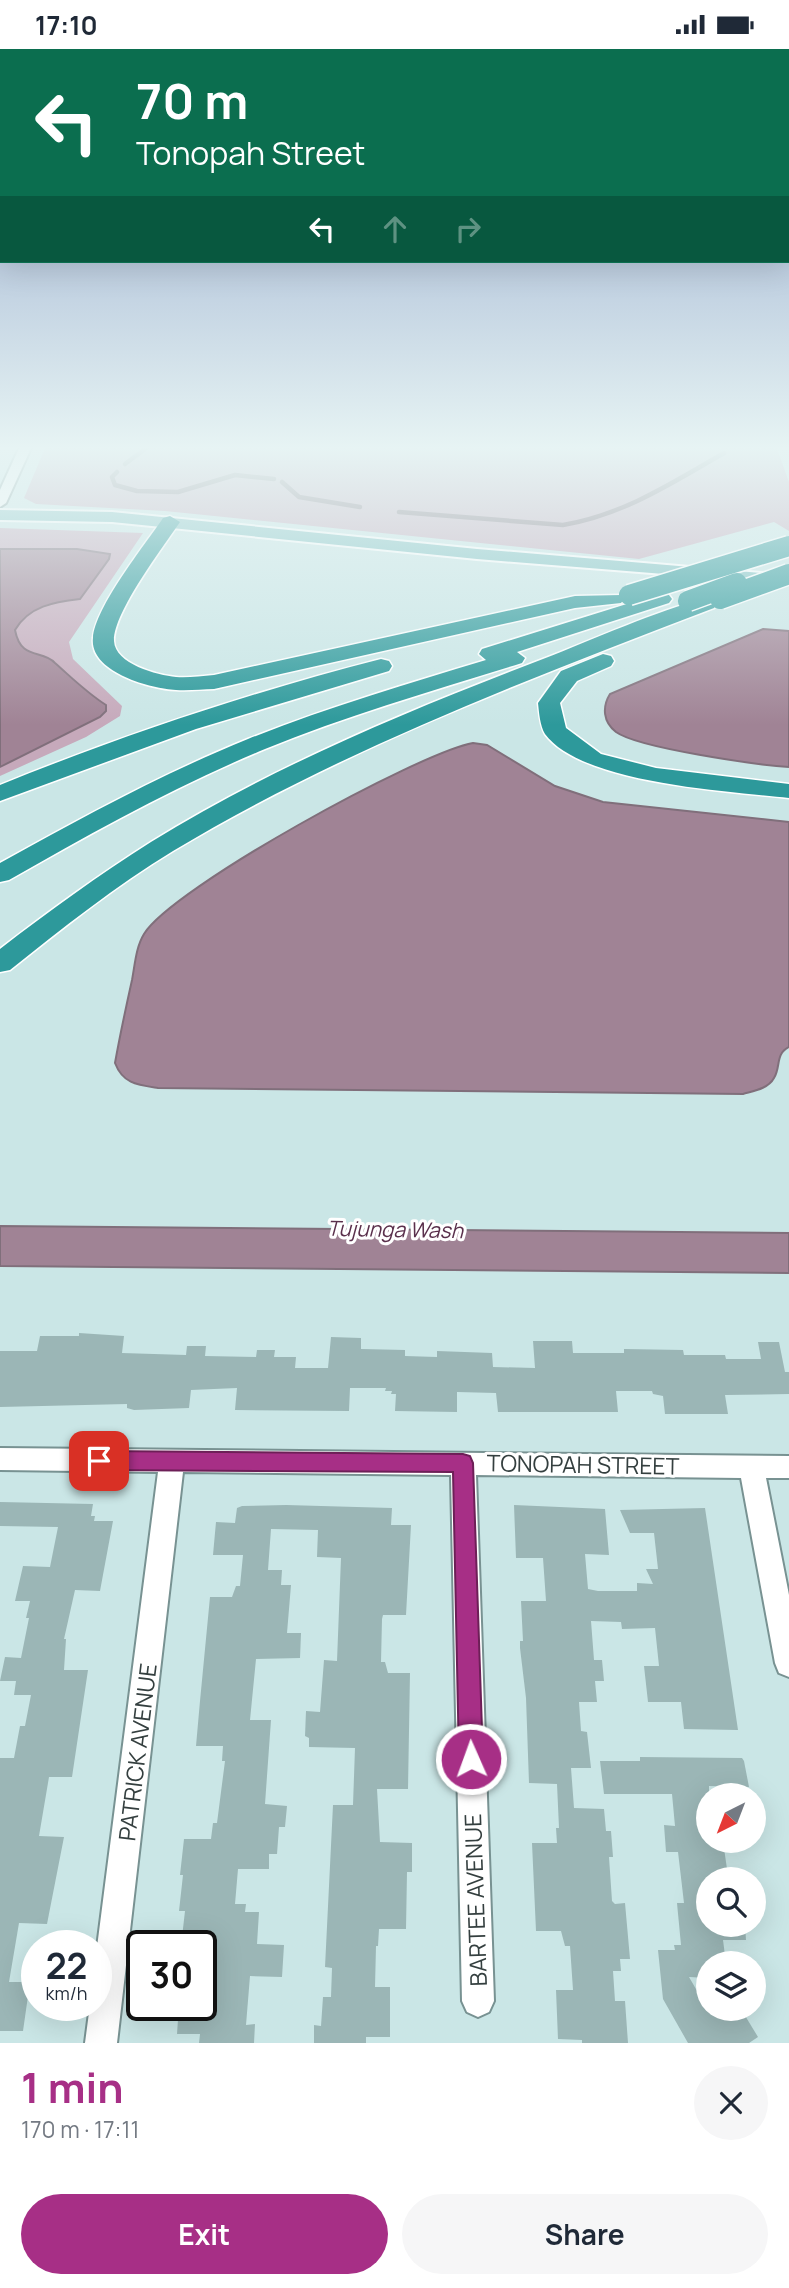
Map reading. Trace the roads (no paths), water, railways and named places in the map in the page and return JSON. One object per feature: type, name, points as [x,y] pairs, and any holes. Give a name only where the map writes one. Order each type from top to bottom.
[{"type":"highway","points":[[159,539],[110,617],[103,639],[106,654],[121,668],[172,683],[227,680],[575,602],[622,597]]},
{"type":"highway","points":[[0,794],[76,762],[216,713],[622,597],[789,546]]},
{"type":"highway","points":[[0,856],[100,800],[211,749],[310,712],[789,558]]},
{"type":"highway","points":[[0,963],[109,883],[171,842],[244,799],[330,755],[415,717],[789,564]]},
{"type":"highway","points":[[0,874],[113,810],[223,758],[319,720],[789,574]]},
{"type":"highway","points":[[697,602],[669,632],[569,676],[549,703],[555,730],[593,759],[656,775],[789,791]]},
{"type":"main road","points":[[338,539],[477,554],[789,580]]},
{"type":"main road","points":[[477,554],[625,578],[789,591]]},
{"type":"street","name":"TONOPAH STREET","points":[[0,1459],[789,1467]]},
{"type":"street","name":"PATRICK AVENUE","points":[[101,2043],[172,1462]]},
{"type":"street","name":"BARTEE AVENUE","points":[[463,1463],[478,2001]]},
{"type":"street","points":[[751,1466],[789,1663]]},
{"type":"water label","name":"Tujunga Wash","points":[[395,1229]]}]
